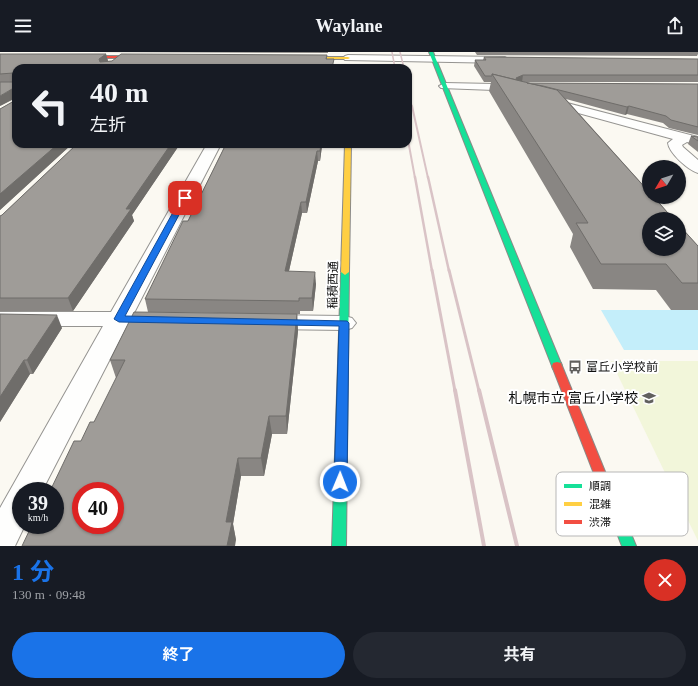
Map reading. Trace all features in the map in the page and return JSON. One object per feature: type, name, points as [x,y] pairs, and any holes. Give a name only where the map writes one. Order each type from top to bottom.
[{"type":"street","points":[[433,55],[599,472]]},
{"type":"street","points":[[288,58],[348,59],[433,55],[518,60]]},
{"type":"street","points":[[67,57],[160,57]]},
{"type":"street","points":[[112,64],[120,57]]},
{"type":"street","points":[[445,86],[481,86],[499,88],[692,140]]},
{"type":"street","points":[[499,88],[507,86],[539,86]]},
{"type":"street","points":[[692,140],[675,143],[676,149],[698,168]]},
{"type":"street","points":[[31,482],[212,148]]},
{"type":"street","name":"稲積西通","points":[[339,546],[348,148]]},
{"type":"street","points":[[0,319],[150,320]]},
{"type":"street","points":[[243,321],[344,323]]},
{"type":"street","points":[[0,540],[12,518]]},
{"type":"street","points":[[625,536],[629,546]]},
{"type":"green space","points":[[611,361],[698,361],[698,541],[688,520],[688,472],[665,472]]},
{"type":"water","points":[[601,310],[698,310],[698,350],[624,350]]},
{"type":"building","points":[[0,54],[106,54],[99,59],[100,62],[112,61],[121,54],[327,55],[326,59],[334,59],[333,64],[12,64],[12,73],[0,74]]},
{"type":"building","points":[[484,57],[698,59],[698,75],[523,75],[516,78],[517,80],[492,74],[492,76],[485,76],[475,60],[486,60]]},
{"type":"building","points":[[492,74],[557,90],[642,184],[642,204],[660,204],[667,212],[642,212],[642,256],[686,256],[686,233],[698,246],[698,283],[682,283],[666,264],[601,264],[576,223],[588,223]]},
{"type":"building","points":[[0,82],[12,82],[12,89],[0,96]]},
{"type":"building","points":[[527,83],[698,84],[698,127],[671,120],[666,116],[629,106],[627,107]]},
{"type":"building","points":[[12,102],[12,148],[53,148],[0,194],[0,109]]},
{"type":"building","points":[[691,136],[698,137],[698,141]]},
{"type":"building","points":[[73,148],[168,148],[126,209],[131,209],[68,298],[0,298],[0,216]]},
{"type":"building","points":[[224,148],[320,148],[320,151],[317,151],[306,202],[301,202],[285,271],[315,272],[312,298],[299,298],[299,301],[145,299],[183,221],[188,221]]},
{"type":"building","points":[[134,312],[297,314],[286,416],[269,416],[261,458],[238,458],[226,522],[232,522],[227,546],[22,546],[28,534],[64,534],[64,482],[54,482],[74,441],[81,441],[90,422],[94,422],[125,360],[110,360]]},
{"type":"building","points":[[0,314],[57,315],[27,360],[24,360],[0,397]]},
{"type":"railway","points":[[392,52],[394,64]]},
{"type":"railway","points":[[400,52],[403,64]]},
{"type":"railway","points":[[412,106],[428,178]]},
{"type":"railway","points":[[409,148],[415,178]]},
{"type":"railway","points":[[415,177],[432,271]]},
{"type":"railway","points":[[428,177],[449,271]]},
{"type":"railway","points":[[432,270],[455,391]]},
{"type":"railway","points":[[449,270],[479,391]]},
{"type":"railway","points":[[455,390],[484,546]]},
{"type":"railway","points":[[479,390],[517,546]]},
{"type":"traffic: fast","points":[[431,52],[557,366]]},
{"type":"traffic: fast","points":[[339,546],[345,272]]},
{"type":"traffic: fast","points":[[625,536],[629,546]]},
{"type":"traffic: slow","points":[[297,58],[348,58]]},
{"type":"traffic: slow","points":[[345,272],[348,148]]},
{"type":"traffic: jam","points":[[77,57],[147,57]]},
{"type":"traffic: jam","points":[[557,366],[599,472]]},
{"type":"place","name":"富丘小学校前","points":[[575,367]]},
{"type":"place","name":"札幌市立 富丘小学校","points":[[649,398]]},
{"type":"route","points":[[185,198],[119,319],[344,323],[340,482]]}]
